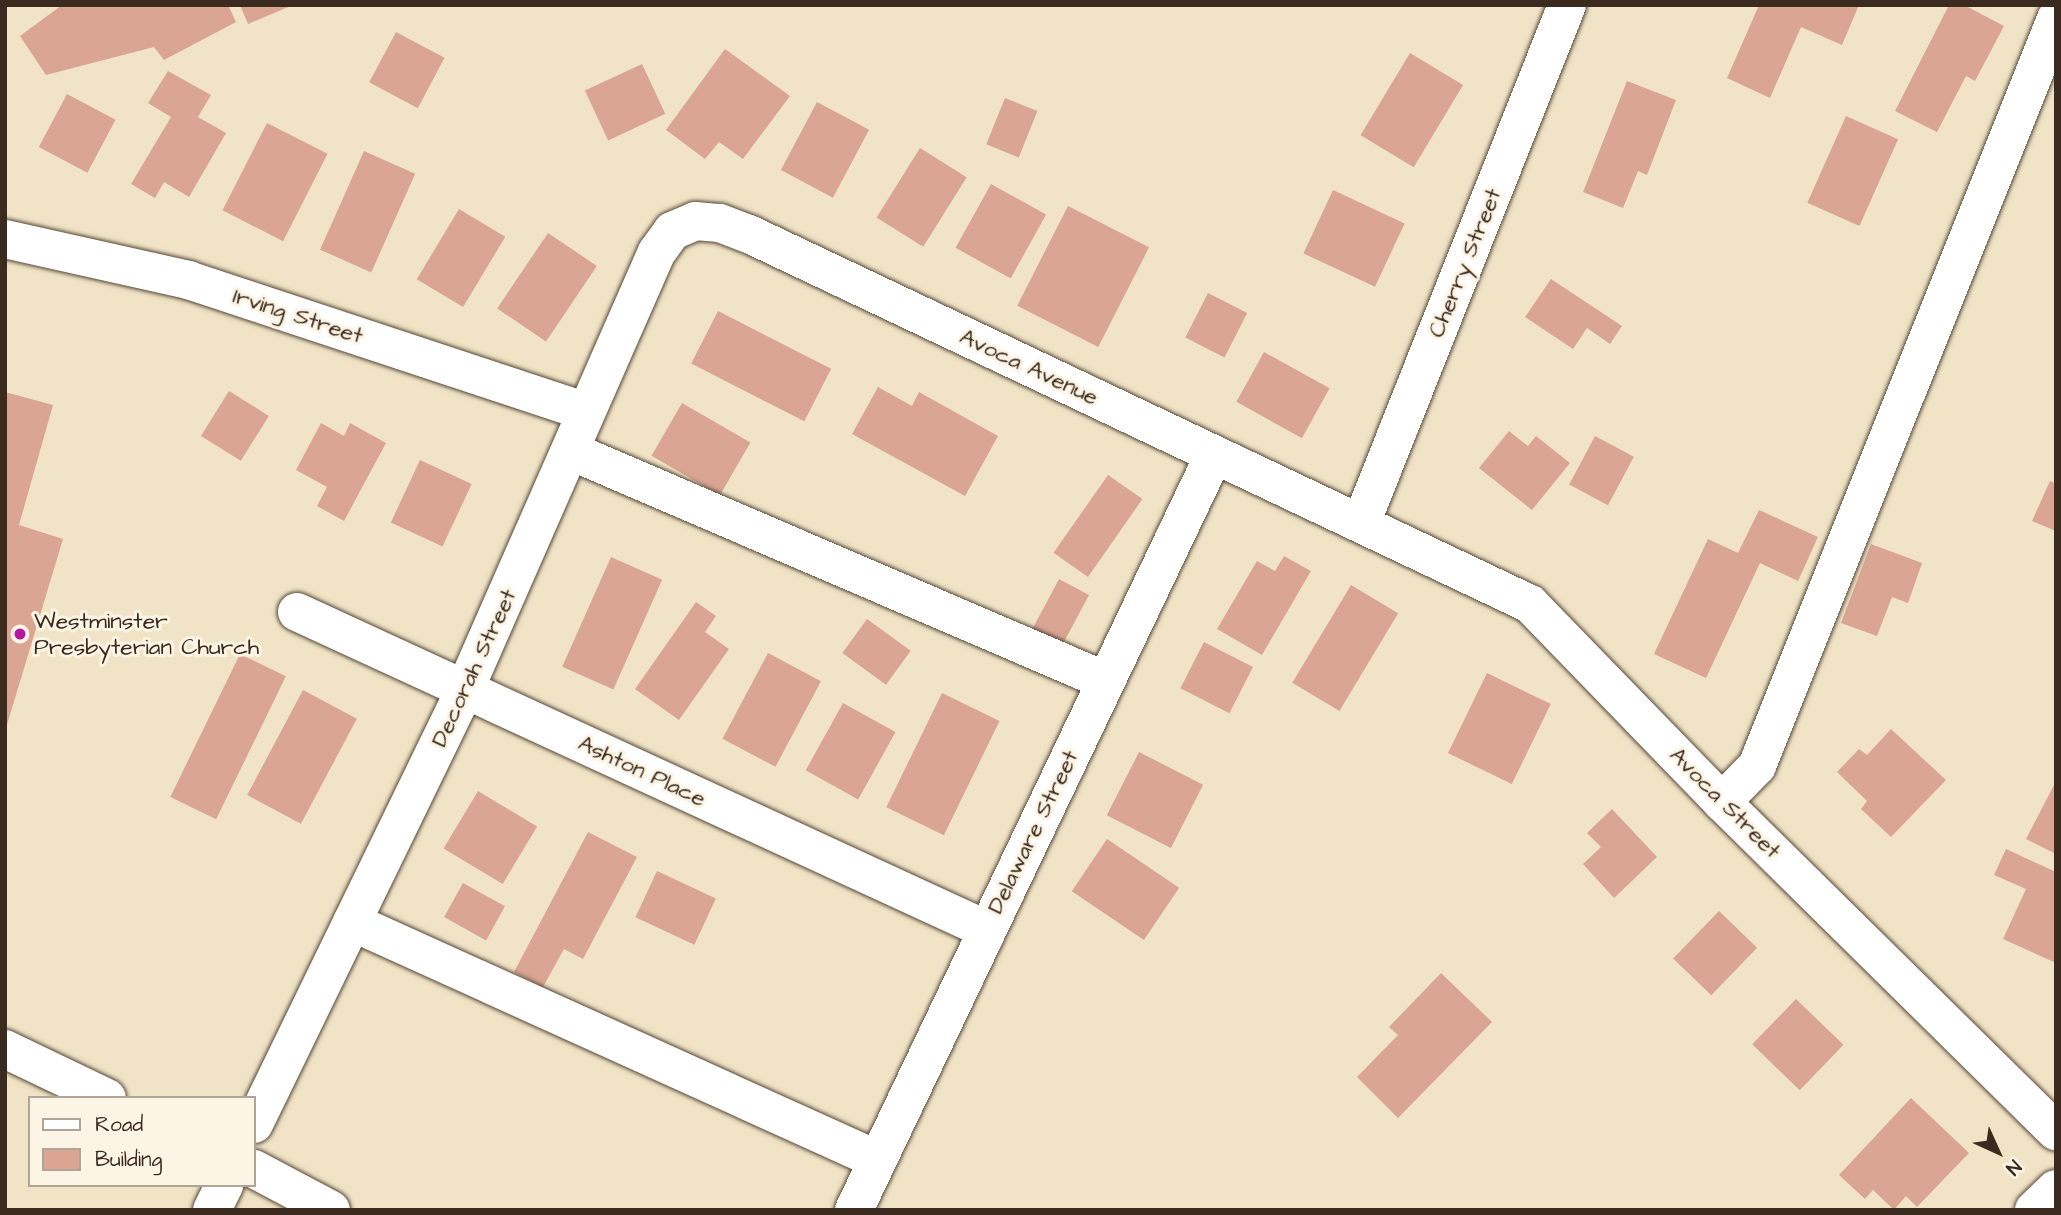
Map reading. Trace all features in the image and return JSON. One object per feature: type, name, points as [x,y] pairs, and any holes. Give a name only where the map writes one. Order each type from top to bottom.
[{"type":"street","name":"Cherry Street","points":[[1362,521],[1567,5]]},
{"type":"street","points":[[1722,802],[1757,766],[2056,19]]},
{"type":"street","name":"Avoca Avenue","points":[[695,221],[720,223],[749,234],[1214,455],[1362,521]]},
{"type":"street","name":"Decorah Street","points":[[256,1120],[466,689],[573,452],[586,412],[657,252],[672,231],[695,221]]},
{"type":"street","name":"Irving Street","points":[[5,239],[188,280],[586,412]]},
{"type":"street","points":[[573,452],[1106,681]]},
{"type":"street","name":"Delaware Street","points":[[853,1210],[1214,455]]},
{"type":"street","name":"Avoca Street","points":[[1362,521],[1530,604],[1722,802],[2056,1131]]},
{"type":"street","name":"Ashton Place","points":[[298,612],[987,930]]},
{"type":"street","points":[[352,922],[878,1160]]},
{"type":"street","points":[[5,1049],[103,1096]]},
{"type":"street","points":[[256,1169],[331,1210]]},
{"type":"street","points":[[212,1210],[223,1187]]},
{"type":"street","points":[[2034,1210],[2056,1189]]},
{"type":"building","points":[[62,5],[228,5],[236,22],[164,60],[154,47],[46,75],[20,36]]},
{"type":"building","points":[[240,5],[293,5],[248,24]]},
{"type":"building","points":[[1759,5],[1859,5],[1842,45],[1801,27],[1770,98],[1727,78]]},
{"type":"building","points":[[1949,5],[1964,5],[2004,26],[1975,81],[1966,76],[1937,132],[1895,111]]},
{"type":"building","points":[[396,32],[445,58],[418,108],[369,82]]},
{"type":"building","points":[[725,49],[790,96],[743,159],[719,142],[705,159],[666,130]]},
{"type":"building","points":[[1410,53],[1463,85],[1414,167],[1361,135]]},
{"type":"building","points":[[642,64],[665,114],[608,140],[585,91]]},
{"type":"building","points":[[168,71],[211,95],[198,117],[226,133],[189,197],[164,182],[155,198],[131,184],[171,117],[148,103]]},
{"type":"building","points":[[1627,81],[1676,100],[1647,175],[1638,171],[1623,208],[1583,192]]},
{"type":"building","points":[[67,94],[116,120],[87,173],[39,147]]},
{"type":"building","points":[[1005,98],[1037,111],[1019,157],[986,144]]},
{"type":"building","points":[[817,102],[869,130],[833,198],[781,170]]},
{"type":"building","points":[[1846,116],[1898,139],[1859,226],[1807,203]]},
{"type":"building","points":[[267,123],[328,154],[283,241],[223,210]]},
{"type":"building","points":[[920,148],[967,177],[923,247],[877,218]]},
{"type":"building","points":[[364,151],[415,174],[371,272],[320,250]]},
{"type":"building","points":[[991,184],[1046,215],[1011,278],[956,248]]},
{"type":"building","points":[[1333,190],[1405,223],[1375,287],[1303,253]]},
{"type":"building","points":[[1068,206],[1149,247],[1098,347],[1017,306]]},
{"type":"building","points":[[459,209],[505,237],[463,307],[417,279]]},
{"type":"building","points":[[548,233],[597,266],[546,341],[497,308]]},
{"type":"building","points":[[1551,279],[1622,326],[1610,344],[1587,328],[1573,349],[1525,317]]},
{"type":"building","points":[[1208,293],[1247,313],[1225,358],[1185,338]]},
{"type":"building","points":[[718,311],[831,369],[804,421],[691,364]]},
{"type":"building","points":[[1264,352],[1330,388],[1302,438],[1236,402]]},
{"type":"building","points":[[878,387],[912,406],[919,392],[998,436],[965,496],[852,434]]},
{"type":"building","points":[[229,391],[269,416],[241,461],[201,436]]},
{"type":"building","name":"Westminster Presbyterian Church","points":[[5,392],[53,405],[19,525],[63,539],[6,728]]},
{"type":"building","points":[[682,403],[750,442],[720,495],[652,456]]},
{"type":"building","points":[[321,423],[344,436],[350,423],[386,443],[344,521],[317,506],[327,487],[296,470]]},
{"type":"building","points":[[1509,431],[1528,446],[1536,436],[1570,463],[1532,510],[1479,468]]},
{"type":"building","points":[[1595,436],[1634,457],[1608,505],[1569,485]]},
{"type":"building","points":[[420,460],[472,484],[442,547],[391,523]]},
{"type":"building","points":[[1108,475],[1142,499],[1088,577],[1054,553]]},
{"type":"building","points":[[2050,481],[2056,484],[2056,531],[2032,521]]},
{"type":"building","points":[[1759,510],[1818,537],[1798,581],[1760,563],[1706,678],[1654,654],[1708,539],[1738,553]]},
{"type":"building","points":[[1871,544],[1922,563],[1908,603],[1892,597],[1877,636],[1841,623]]},
{"type":"building","points":[[1284,556],[1311,571],[1262,655],[1217,629],[1257,561],[1275,571]]},
{"type":"building","points":[[611,557],[662,580],[613,689],[562,667]]},
{"type":"building","points":[[1059,579],[1089,595],[1062,645],[1032,629]]},
{"type":"building","points":[[1351,585],[1398,613],[1339,711],[1292,683]]},
{"type":"building","points":[[696,602],[716,616],[705,632],[729,649],[679,720],[635,689]]},
{"type":"building","points":[[867,619],[911,651],[886,685],[842,653]]},
{"type":"building","points":[[1204,642],[1253,667],[1229,713],[1180,688]]},
{"type":"building","points":[[768,653],[821,681],[775,767],[722,739]]},
{"type":"building","points":[[240,654],[286,676],[216,819],[170,797]]},
{"type":"building","points":[[1487,673],[1551,704],[1512,784],[1448,753]]},
{"type":"building","points":[[303,690],[357,719],[301,824],[247,795]]},
{"type":"building","points":[[942,693],[1000,721],[944,835],[886,807]]},
{"type":"building","points":[[843,703],[895,732],[858,799],[806,770]]},
{"type":"building","points":[[1891,729],[1946,780],[1891,837],[1861,809],[1867,801],[1837,772],[1859,749],[1867,755]]},
{"type":"building","points":[[1139,752],[1203,785],[1171,848],[1107,815]]},
{"type":"building","points":[[2056,781],[2056,854],[2026,839]]},
{"type":"building","points":[[478,791],[537,827],[503,884],[443,848]]},
{"type":"building","points":[[1612,809],[1657,857],[1614,898],[1583,864],[1601,847],[1587,833]]},
{"type":"building","points":[[588,832],[637,857],[583,959],[564,949],[543,987],[514,972]]},
{"type":"building","points":[[1107,839],[1179,888],[1144,940],[1072,891]]},
{"type":"building","points":[[2006,849],[2056,872],[2056,963],[2003,939],[2026,889],[1994,875]]},
{"type":"building","points":[[657,871],[716,898],[694,945],[635,917]]},
{"type":"building","points":[[463,883],[505,906],[486,940],[444,917]]},
{"type":"building","points":[[1719,911],[1757,948],[1711,995],[1673,958]]},
{"type":"building","points":[[1441,973],[1492,1022],[1398,1118],[1357,1077],[1398,1035],[1389,1027]]},
{"type":"building","points":[[1796,999],[1843,1045],[1800,1090],[1752,1044]]},
{"type":"building","points":[[1911,1098],[1969,1153],[1917,1207],[1906,1196],[1894,1210],[1873,1190],[1865,1199],[1839,1175]]},
{"type":"place","name":"Westminster Presbyterian Church","points":[[20,634]]}]
